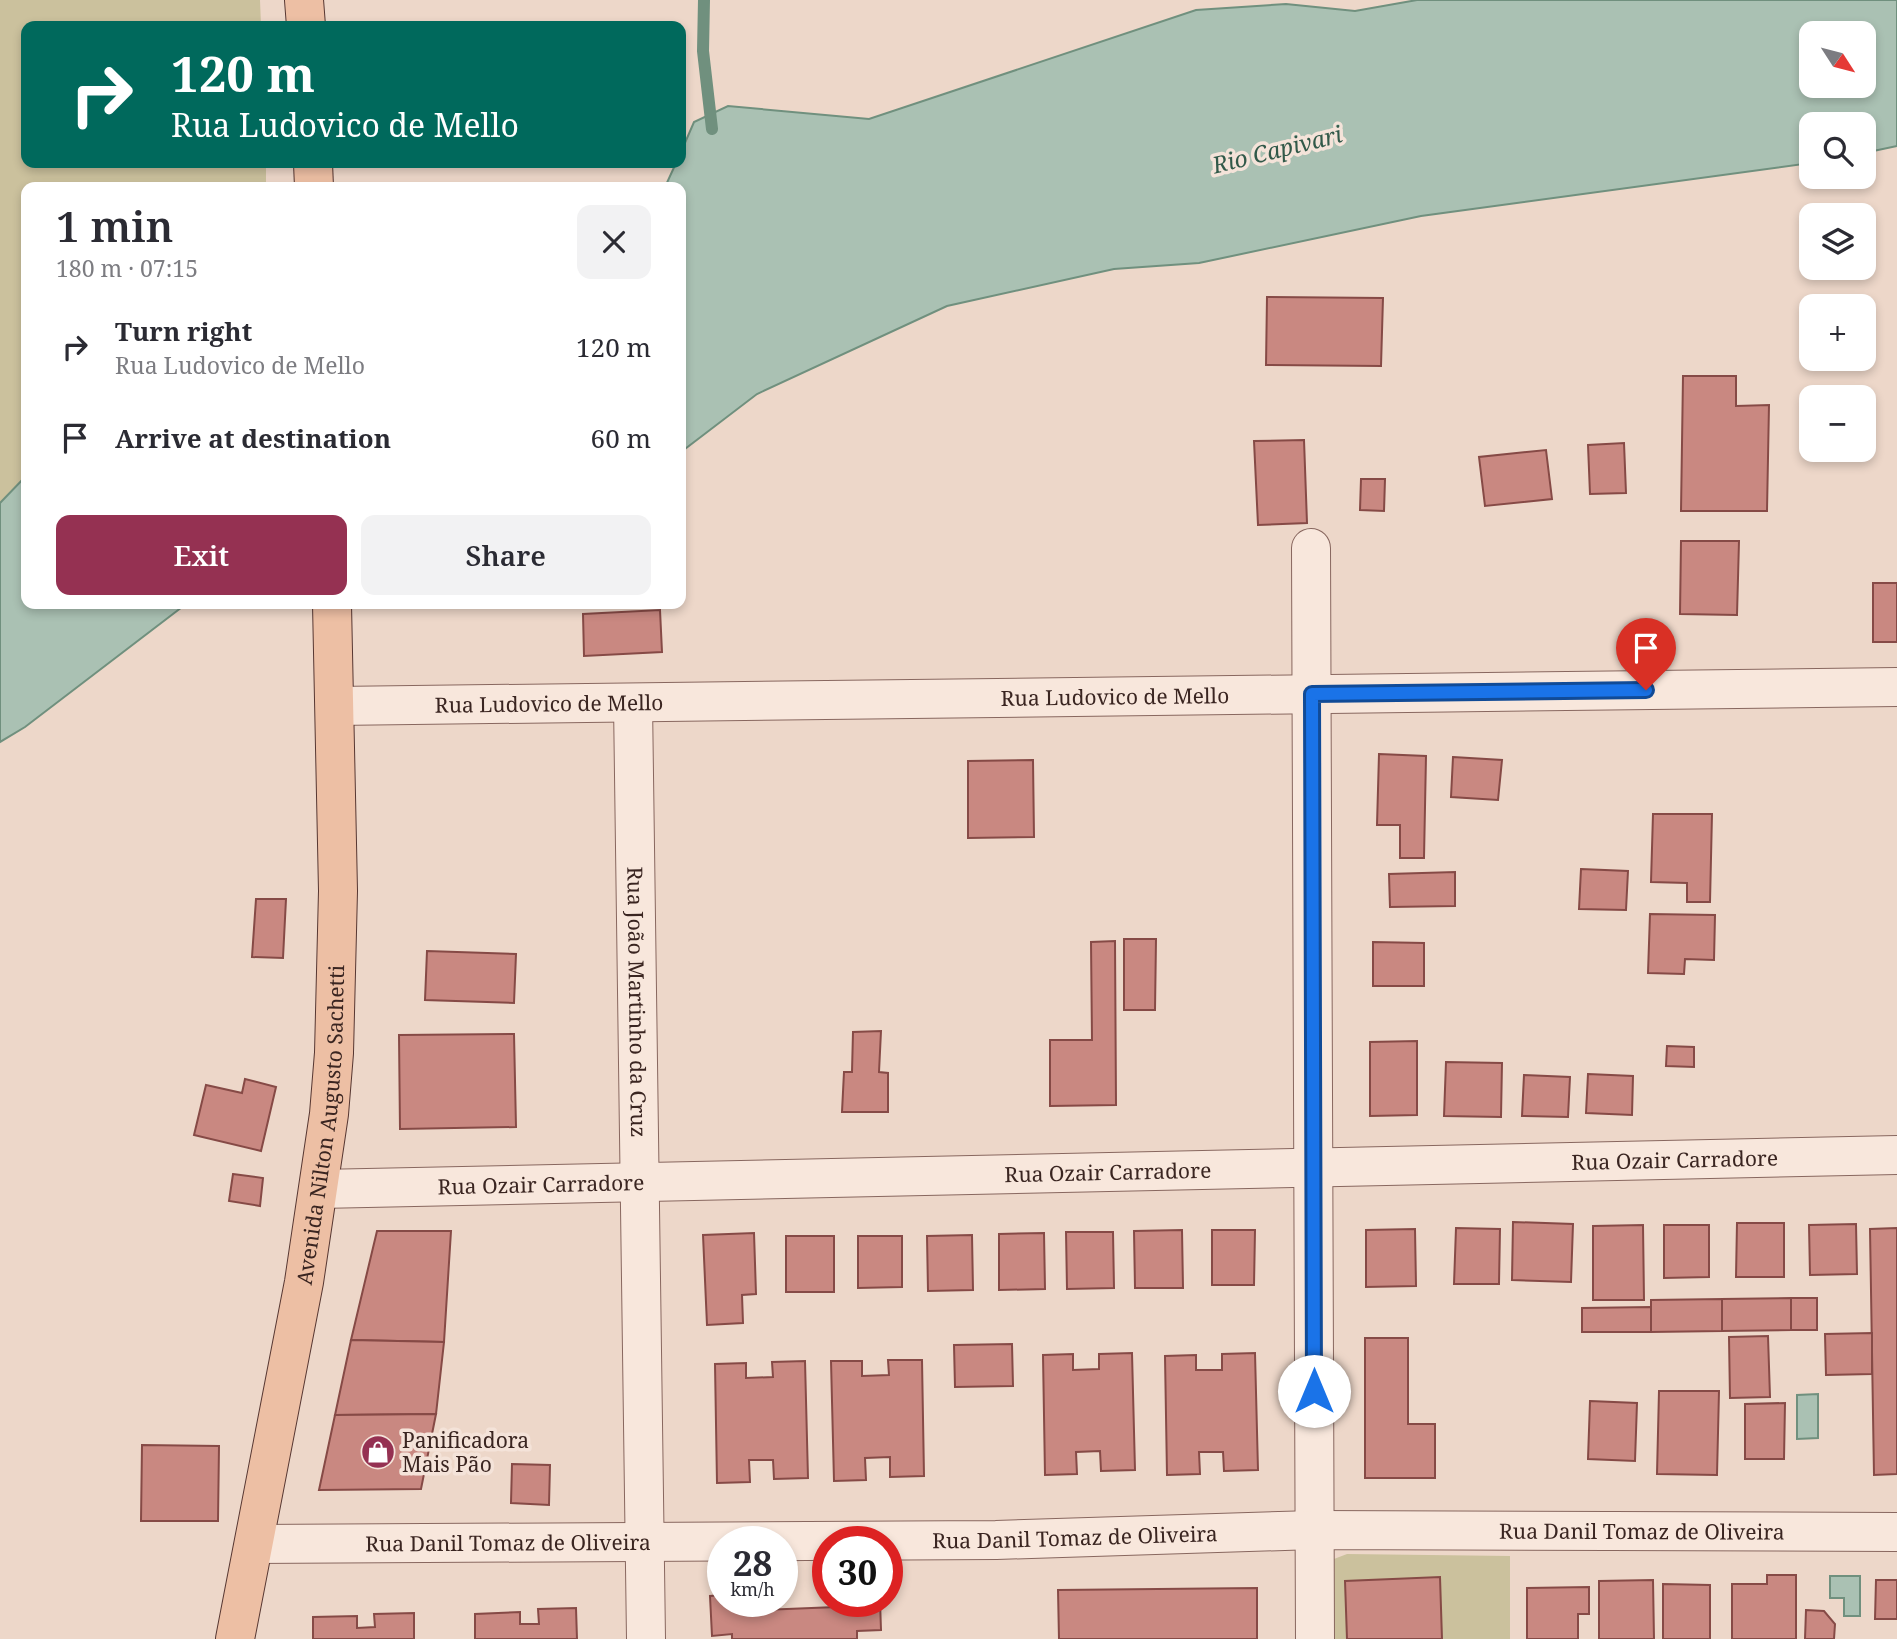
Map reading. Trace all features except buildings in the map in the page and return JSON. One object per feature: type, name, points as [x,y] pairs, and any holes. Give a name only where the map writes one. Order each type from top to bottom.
[{"type":"main road","points":[[304,0],[306,21]]},
{"type":"main road","name":"Avenida Nilton Augusto Sachetti","points":[[234,1639],[319,1189],[329,1114],[335,1028],[338,891],[332,609]]},
{"type":"street","points":[[1311,548],[1315,1639]]},
{"type":"street","name":"Rua Ludovico de Mello","points":[[335,706],[1897,687]]},
{"type":"street","name":"Rua João Martinho da Cruz","points":[[633,703],[646,1639]]},
{"type":"street","name":"Rua Ozair Carradore","points":[[319,1189],[1897,1155]]},
{"type":"street","name":"Rua Danil Tomaz de Oliveira","points":[[254,1544],[996,1540],[1314,1530],[1897,1532]]},
{"type":"shaded area","points":[[0,0],[260,0],[261,21],[21,21],[21,168],[266,168],[266,182],[21,182],[21,481],[0,503]]},
{"type":"shaded area","points":[[1347,1554],[1510,1556],[1510,1639],[1328,1639],[1328,1572],[1334,1559]]},
{"type":"water","name":"Rio Capivari","points":[[1417,0],[1897,0],[1897,146],[1876,150],[1876,112],[1799,112],[1799,165],[1421,216],[1199,263],[1114,269],[947,306],[757,394],[686,448],[686,182],[667,182],[674,168],[686,168],[686,140],[694,122],[728,106],[869,119],[1196,10],[1286,4],[1355,11]]},
{"type":"water","points":[[21,481],[21,609],[179,609],[25,727],[0,742],[0,503]]},
{"type":"water","points":[[1818,1394],[1818,1438],[1797,1439],[1797,1395]]},
{"type":"water","points":[[1830,1576],[1860,1576],[1860,1616],[1844,1616],[1844,1598],[1830,1598]]},
{"type":"waterway","points":[[704,0],[703,51],[712,129]]},
{"type":"place","name":"Panificadora Mais Pão","points":[[378,1452]]},
{"type":"route","points":[[1314,1391],[1312,694],[1646,690]]}]
